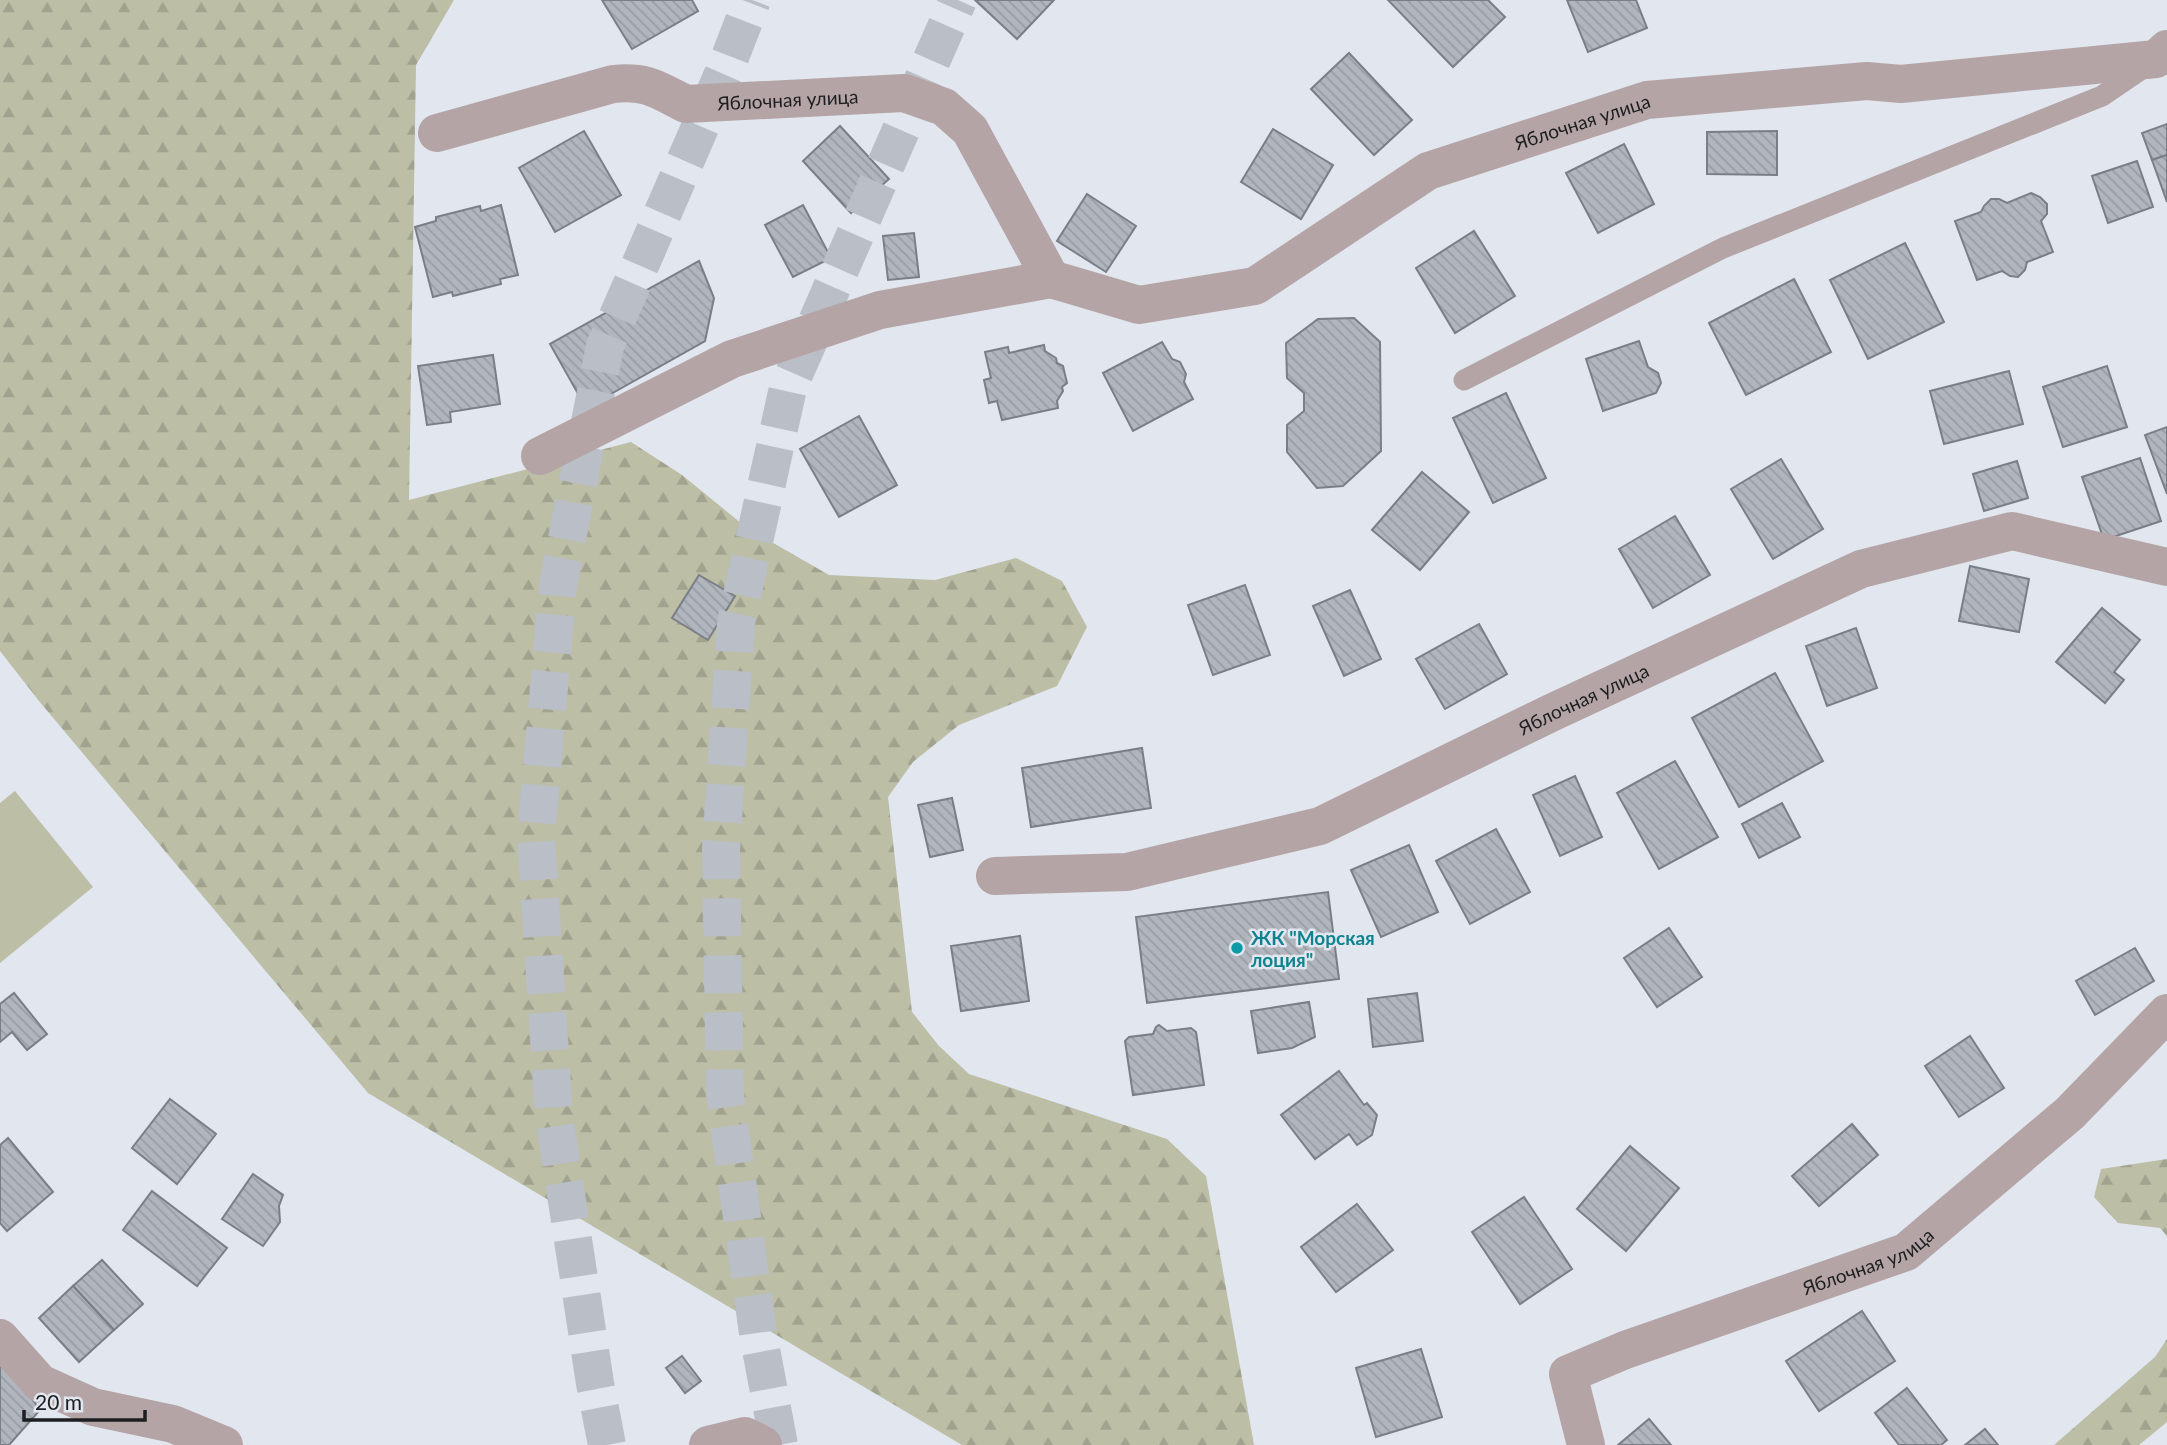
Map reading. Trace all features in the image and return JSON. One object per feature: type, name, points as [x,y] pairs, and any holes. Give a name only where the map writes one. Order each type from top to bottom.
[{"type":"street","name":"Яблочная улица","points":[[540,456],[732,359],[880,310],[1051,279],[1139,305],[1255,286],[1428,171],[1647,100],[1867,81],[1901,83],[2162,54]]},
{"type":"street","name":"Яблочная улица","points":[[438,133],[614,84],[634,82],[654,88],[686,104],[904,93],[944,107],[970,130],[1051,279]]},
{"type":"street","name":"Яблочная улица","points":[[995,876],[1127,872],[1320,826],[1553,712],[1861,569],[2012,531],[2167,567]]},
{"type":"street","name":"Яблочная улица","points":[[1586,1445],[1568,1374],[1625,1350],[1906,1252],[2070,1113],[2167,1013]]},
{"type":"street","points":[[0,1338],[40,1383],[93,1407],[173,1424],[224,1445]]},
{"type":"street","points":[[709,1445],[745,1436],[763,1445]]},
{"type":"lane","name":"Яблочная улица","points":[[1464,380],[1723,248],[2102,96],[2162,54]]},
{"type":"green space","points":[[0,0],[454,0],[416,65],[409,500],[631,442],[682,475],[747,528],[829,575],[935,580],[1016,558],[1062,581],[1087,627],[1057,686],[959,725],[913,762],[888,797],[912,1012],[939,1046],[969,1074],[1167,1139],[1206,1176],[1254,1445],[962,1445],[368,1093],[0,651]]},
{"type":"green space","points":[[15,791],[93,887],[0,963],[0,803]]},
{"type":"green space","points":[[2167,1159],[2167,1236],[2160,1228],[2118,1223],[2094,1197],[2101,1169]]},
{"type":"green space","points":[[2167,1339],[2167,1422],[2139,1445],[2054,1445],[2155,1357]]},
{"type":"building","points":[[602,0],[692,0],[698,11],[632,49]]},
{"type":"building","points":[[975,0],[1054,0],[1017,39]]},
{"type":"building","points":[[1388,0],[1488,0],[1505,17],[1453,67]]},
{"type":"building","points":[[1567,0],[1636,0],[1647,28],[1588,52]]},
{"type":"building","points":[[1349,53],[1412,120],[1374,155],[1311,89]]},
{"type":"building","points":[[2167,124],[2167,155],[2152,160],[2142,133]]},
{"type":"building","points":[[840,126],[889,179],[851,213],[803,161]]},
{"type":"building","points":[[1273,129],[1333,165],[1301,219],[1241,182]]},
{"type":"building","points":[[584,131],[621,195],[555,232],[519,168]]},
{"type":"building","points":[[1777,131],[1777,175],[1707,174],[1707,132]]},
{"type":"building","points":[[1624,144],[1654,204],[1598,233],[1566,173]]},
{"type":"building","points":[[2167,155],[2167,202],[2152,160]]},
{"type":"building","points":[[2137,161],[2153,207],[2108,223],[2092,176]]},
{"type":"building","points":[[2031,193],[2047,204],[2047,214],[2041,221],[2053,252],[2027,262],[2025,270],[2018,277],[2002,271],[1977,280],[1955,221],[1981,212],[1991,199],[2007,203]]},
{"type":"building","points":[[1087,194],[1136,226],[1106,272],[1057,241]]},
{"type":"building","points":[[501,205],[518,275],[500,279],[501,284],[453,296],[452,292],[433,297],[415,227],[436,221],[436,217],[480,206],[481,211]]},
{"type":"building","points":[[803,205],[831,258],[793,277],[765,225]]},
{"type":"building","points":[[1474,231],[1515,296],[1455,333],[1416,268]]},
{"type":"building","points":[[914,233],[919,277],[888,280],[883,236]]},
{"type":"building","points":[[1905,243],[1944,322],[1868,359],[1830,280]]},
{"type":"building","points":[[699,261],[714,298],[705,341],[586,408],[550,344]]},
{"type":"building","points":[[1794,279],[1831,352],[1746,395],[1709,323]]},
{"type":"building","points":[[1354,318],[1380,342],[1381,451],[1343,486],[1317,488],[1287,452],[1287,425],[1304,411],[1304,393],[1287,378],[1286,343],[1318,319]]},
{"type":"building","points":[[1639,341],[1648,367],[1658,373],[1661,383],[1656,393],[1603,411],[1586,359]]},
{"type":"building","points":[[1162,342],[1172,359],[1180,362],[1186,374],[1184,382],[1193,399],[1133,431],[1103,373]]},
{"type":"building","points":[[1044,345],[1045,351],[1063,366],[1067,383],[1062,387],[1063,391],[1057,401],[1058,408],[1002,420],[997,401],[989,403],[984,380],[991,378],[985,352],[1008,347],[1009,353]]},
{"type":"building","points":[[493,355],[500,404],[450,412],[451,422],[427,425],[418,366]]},
{"type":"building","points":[[2107,366],[2127,427],[2063,447],[2043,387]]},
{"type":"building","points":[[2009,371],[2023,424],[1944,444],[1930,391]]},
{"type":"building","points":[[1506,393],[1546,478],[1493,503],[1453,418]]},
{"type":"building","points":[[859,416],[897,485],[839,517],[800,449]]},
{"type":"building","points":[[2167,427],[2167,494],[2145,435]]},
{"type":"building","points":[[2140,458],[2161,521],[2104,540],[2082,477]]},
{"type":"building","points":[[1781,459],[1823,529],[1773,559],[1731,489]]},
{"type":"building","points":[[2017,461],[2028,498],[1984,511],[1973,474]]},
{"type":"building","points":[[1422,472],[1469,512],[1420,570],[1372,530]]},
{"type":"building","points":[[1675,516],[1710,575],[1653,608],[1619,549]]},
{"type":"building","points":[[1970,566],[2029,579],[2019,632],[1959,621]]},
{"type":"building","points":[[699,575],[735,596],[708,640],[672,618]]},
{"type":"building","points":[[1245,585],[1270,655],[1213,675],[1188,605]]},
{"type":"building","points":[[1350,590],[1381,659],[1344,676],[1313,606]]},
{"type":"building","points":[[2102,608],[2140,640],[2114,672],[2124,680],[2105,703],[2056,662]]},
{"type":"building","points":[[1479,624],[1507,674],[1445,709],[1416,659]]},
{"type":"building","points":[[1856,628],[1877,688],[1827,706],[1806,646]]},
{"type":"building","points":[[1775,673],[1823,761],[1739,807],[1692,718]]},
{"type":"building","points":[[1142,748],[1151,808],[1031,827],[1022,768]]},
{"type":"building","points":[[1675,761],[1718,837],[1659,869],[1617,793]]},
{"type":"building","points":[[1575,776],[1602,837],[1560,856],[1533,795]]},
{"type":"building","points":[[952,798],[963,850],[930,857],[918,805]]},
{"type":"building","points":[[1782,803],[1800,837],[1759,858],[1742,824]]},
{"type":"building","points":[[1496,829],[1530,892],[1470,924],[1436,861]]},
{"type":"building","points":[[1409,845],[1438,912],[1381,937],[1351,870]]},
{"type":"building","name":"ЖК \"Морская лоция\"","points":[[1328,892],[1339,979],[1147,1003],[1136,917]]},
{"type":"building","points":[[1669,928],[1702,977],[1657,1007],[1624,958]]},
{"type":"building","points":[[1020,936],[1029,1001],[961,1011],[951,946]]},
{"type":"building","points":[[2135,948],[2154,981],[2095,1015],[2076,981]]},
{"type":"building","points":[[14,993],[47,1034],[27,1050],[12,1032],[0,1042],[0,1004]]},
{"type":"building","points":[[1417,993],[1423,1041],[1373,1047],[1368,999]]},
{"type":"building","points":[[1309,1002],[1315,1037],[1292,1048],[1258,1053],[1251,1011]]},
{"type":"building","points":[[1159,1025],[1167,1031],[1191,1028],[1196,1032],[1204,1085],[1133,1095],[1125,1041],[1129,1037],[1153,1034]]},
{"type":"building","points":[[1970,1036],[2004,1088],[1959,1117],[1925,1066]]},
{"type":"building","points":[[1339,1071],[1364,1105],[1367,1103],[1377,1115],[1372,1135],[1357,1145],[1349,1134],[1315,1159],[1281,1115]]},
{"type":"building","points":[[170,1099],[216,1134],[177,1184],[132,1148]]},
{"type":"building","points":[[1852,1124],[1878,1155],[1819,1206],[1792,1176]]},
{"type":"building","points":[[8,1138],[53,1192],[7,1231],[0,1223],[0,1145]]},
{"type":"building","points":[[1630,1146],[1679,1188],[1626,1251],[1577,1209]]},
{"type":"building","points":[[253,1174],[283,1195],[279,1206],[280,1222],[263,1246],[222,1219]]},
{"type":"building","points":[[152,1191],[227,1248],[197,1286],[123,1230]]},
{"type":"building","points":[[1524,1197],[1572,1269],[1520,1304],[1472,1232]]},
{"type":"building","points":[[1357,1204],[1393,1250],[1336,1292],[1301,1247]]},
{"type":"building","points":[[102,1260],[143,1304],[114,1330],[73,1286]]},
{"type":"building","points":[[73,1286],[114,1330],[79,1362],[39,1318]]},
{"type":"building","points":[[1862,1311],[1895,1361],[1819,1411],[1786,1361]]},
{"type":"building","points":[[1421,1349],[1442,1417],[1376,1437],[1356,1368]]},
{"type":"building","points":[[682,1356],[701,1381],[685,1393],[666,1368]]},
{"type":"building","points":[[2,1357],[40,1410],[9,1445],[0,1445]]},
{"type":"building","points":[[1907,1388],[1947,1440],[1941,1445],[1899,1445],[1875,1413]]},
{"type":"building","points":[[1649,1419],[1671,1445],[1618,1445]]},
{"type":"building","points":[[1985,1429],[1998,1445],[1965,1445]]},
{"type":"tunnel","points":[[607,1445],[554,1116],[536,836],[558,585],[605,346],[727,65],[752,0]]},
{"type":"tunnel","points":[[779,1445],[758,1333],[725,1094],[721,849],[736,623],[788,388],[958,0]]},
{"type":"place","name":"ЖК \"Морская лоция\"","points":[[1237,948]]}]
